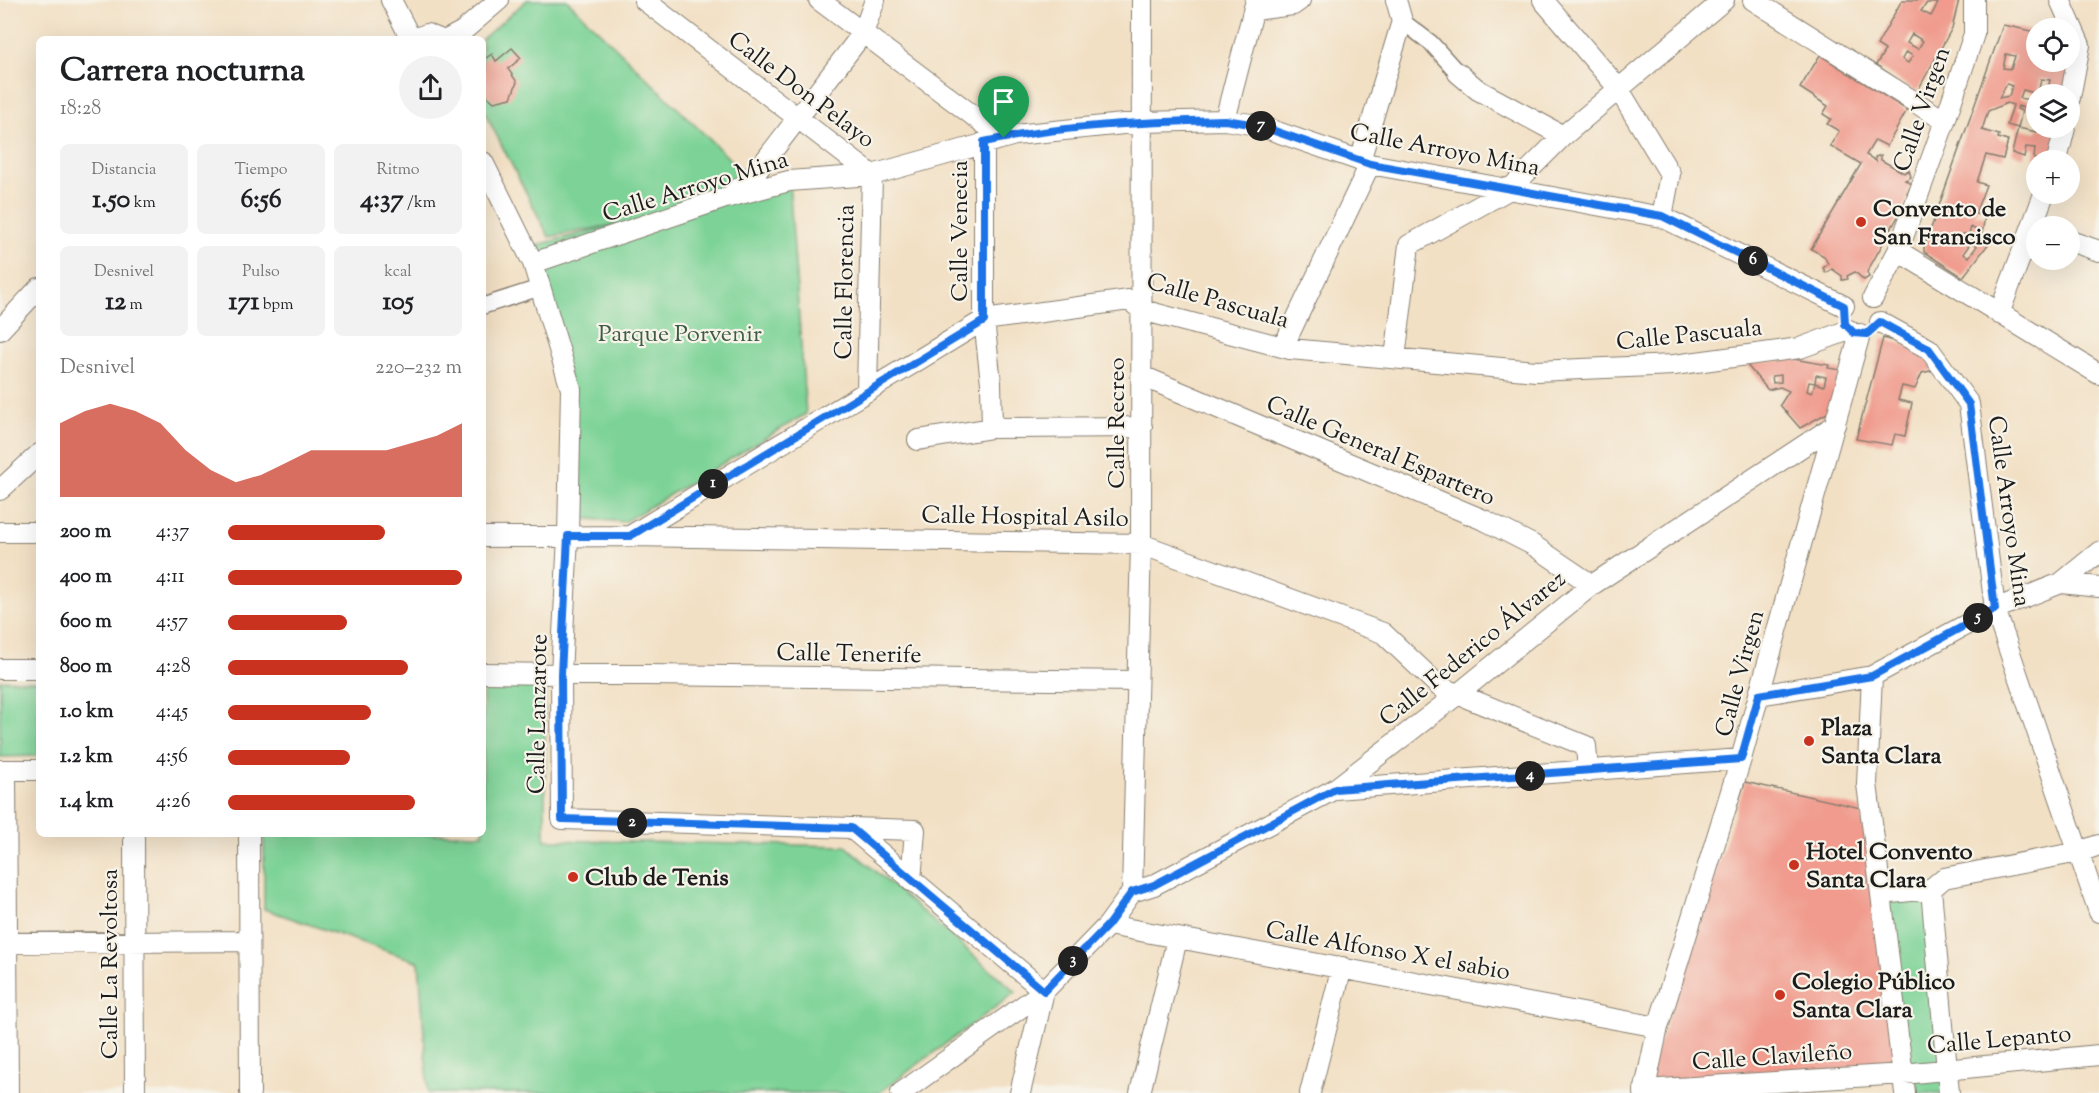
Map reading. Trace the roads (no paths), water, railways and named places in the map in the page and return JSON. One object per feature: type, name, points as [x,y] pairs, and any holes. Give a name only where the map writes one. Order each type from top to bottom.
[{"type":"street","points":[[391,0],[410,36]]},
{"type":"street","points":[[454,36],[463,31],[499,0]]},
{"type":"street","name":"Calle Don Pelayo","points":[[644,0],[872,175]]},
{"type":"street","points":[[819,0],[994,140]]},
{"type":"street","points":[[725,198],[751,179],[863,33],[874,0]]},
{"type":"street","name":"Calle Recreo","points":[[1132,892],[1141,544],[1142,0]]},
{"type":"street","points":[[1225,120],[1255,5],[1293,5],[1300,0]]},
{"type":"street","points":[[1283,346],[1365,163],[1402,21],[1396,0]]},
{"type":"street","points":[[1543,0],[1618,88],[1671,174],[1662,216]]},
{"type":"street","points":[[1395,358],[1409,246],[1510,189],[1563,136],[1724,0]]},
{"type":"street","points":[[1753,0],[1945,121]]},
{"type":"street","name":"Calle Virgen","points":[[1873,298],[1898,251],[1945,121],[1974,34],[1974,0]]},
{"type":"street","points":[[2060,0],[2080,45],[2073,84]]},
{"type":"street","points":[[1402,21],[1431,43],[1458,73],[1478,90],[1563,136]]},
{"type":"street","name":"Calle Arroyo Mina","points":[[533,263],[725,198],[789,181],[872,175],[994,140],[1143,122],[1225,120],[1257,125],[1365,163],[1662,216],[1844,306]]},
{"type":"street","name":"Calle Venecia","points":[[992,428],[991,383],[984,321],[994,140]]},
{"type":"street","name":"Calle Lanzarote","points":[[486,168],[533,263],[571,389],[568,536],[561,674],[562,819],[915,830],[911,881]]},
{"type":"street","name":"Calle Florencia","points":[[867,391],[872,175]]},
{"type":"street","points":[[2080,244],[2099,251]]},
{"type":"street","points":[[1999,314],[2026,248]]},
{"type":"street","points":[[1898,251],[2099,374]]},
{"type":"street","points":[[486,305],[539,288]]},
{"type":"street","points":[[0,330],[36,291]]},
{"type":"street","points":[[1866,295],[1873,298],[1881,308],[1880,322],[1872,331],[1855,332],[1843,319],[1844,306],[1853,296],[1866,295]]},
{"type":"street","name":"Calle Pascuala","points":[[630,536],[984,321],[1129,300],[1142,310],[1283,346],[1536,371],[1674,365],[1800,348],[1855,332]]},
{"type":"street","name":"Calle Arroyo Mina","points":[[1880,322],[1929,349],[1969,404],[1995,609],[2099,912]]},
{"type":"street","name":"Calle Virgen","points":[[1644,1092],[1658,1027],[1741,759],[1835,425],[1855,332]]},
{"type":"street","name":"Calle General Espartero","points":[[1142,376],[1486,521],[1533,545],[1592,585]]},
{"type":"street","name":"Calle Federico Álvarez","points":[[1132,892],[1154,885],[1335,789],[1458,694],[1592,585],[1835,425]]},
{"type":"street","points":[[918,440],[992,428],[1142,427]]},
{"type":"street","points":[[0,490],[36,457]]},
{"type":"street","points":[[0,532],[36,532]]},
{"type":"street","name":"Calle Hospital Asilo","points":[[486,537],[630,536],[1141,544],[1383,633],[1440,687],[1586,746],[1588,772]]},
{"type":"street","points":[[1759,695],[1872,676],[1995,609],[2061,583],[2099,552]]},
{"type":"street","points":[[2061,583],[2099,587]]},
{"type":"street","points":[[0,669],[36,669]]},
{"type":"street","name":"Calle Tenerife","points":[[486,673],[1136,681]]},
{"type":"street","points":[[1872,676],[1868,784],[1904,1083]]},
{"type":"street","points":[[1335,789],[1741,759]]},
{"type":"street","points":[[8,1093],[3,770],[36,770]]},
{"type":"street","points":[[851,828],[1044,991]]},
{"type":"street","name":"Calle La Revoltosa","points":[[134,837],[135,1093]]},
{"type":"street","points":[[249,837],[250,1093]]},
{"type":"street","points":[[1881,894],[1931,889],[1944,878],[2079,852],[2099,845]]},
{"type":"street","points":[[1931,889],[1949,1093]]},
{"type":"street","points":[[901,1093],[1044,991],[1108,925],[1132,892]]},
{"type":"street","name":"Calle Alfonso X el sabio","points":[[1108,925],[1658,1027]]},
{"type":"street","points":[[1140,1093],[1177,939]]},
{"type":"street","points":[[4,943],[249,941]]},
{"type":"street","points":[[1310,1093],[1342,967]]},
{"type":"street","points":[[1020,1093],[1044,991]]},
{"type":"street","name":"Calle Lepanto","points":[[1904,1083],[1947,1068],[2099,1055]]},
{"type":"street","name":"Calle Clavileño","points":[[1644,1092],[1904,1083]]},
{"type":"place","name":"Convento de San Francisco","points":[[1861,222]]},
{"type":"place","name":"Plaza Santa Clara","points":[[1809,741]]},
{"type":"place","name":"Hotel Convento Santa Clara","points":[[1794,865]]},
{"type":"place","name":"Club de Tenis","points":[[573,877]]},
{"type":"place","name":"Colegio Público Santa Clara","points":[[1780,995]]},
{"type":"park label","name":"Parque Porvenir","points":[[680,333]]}]
